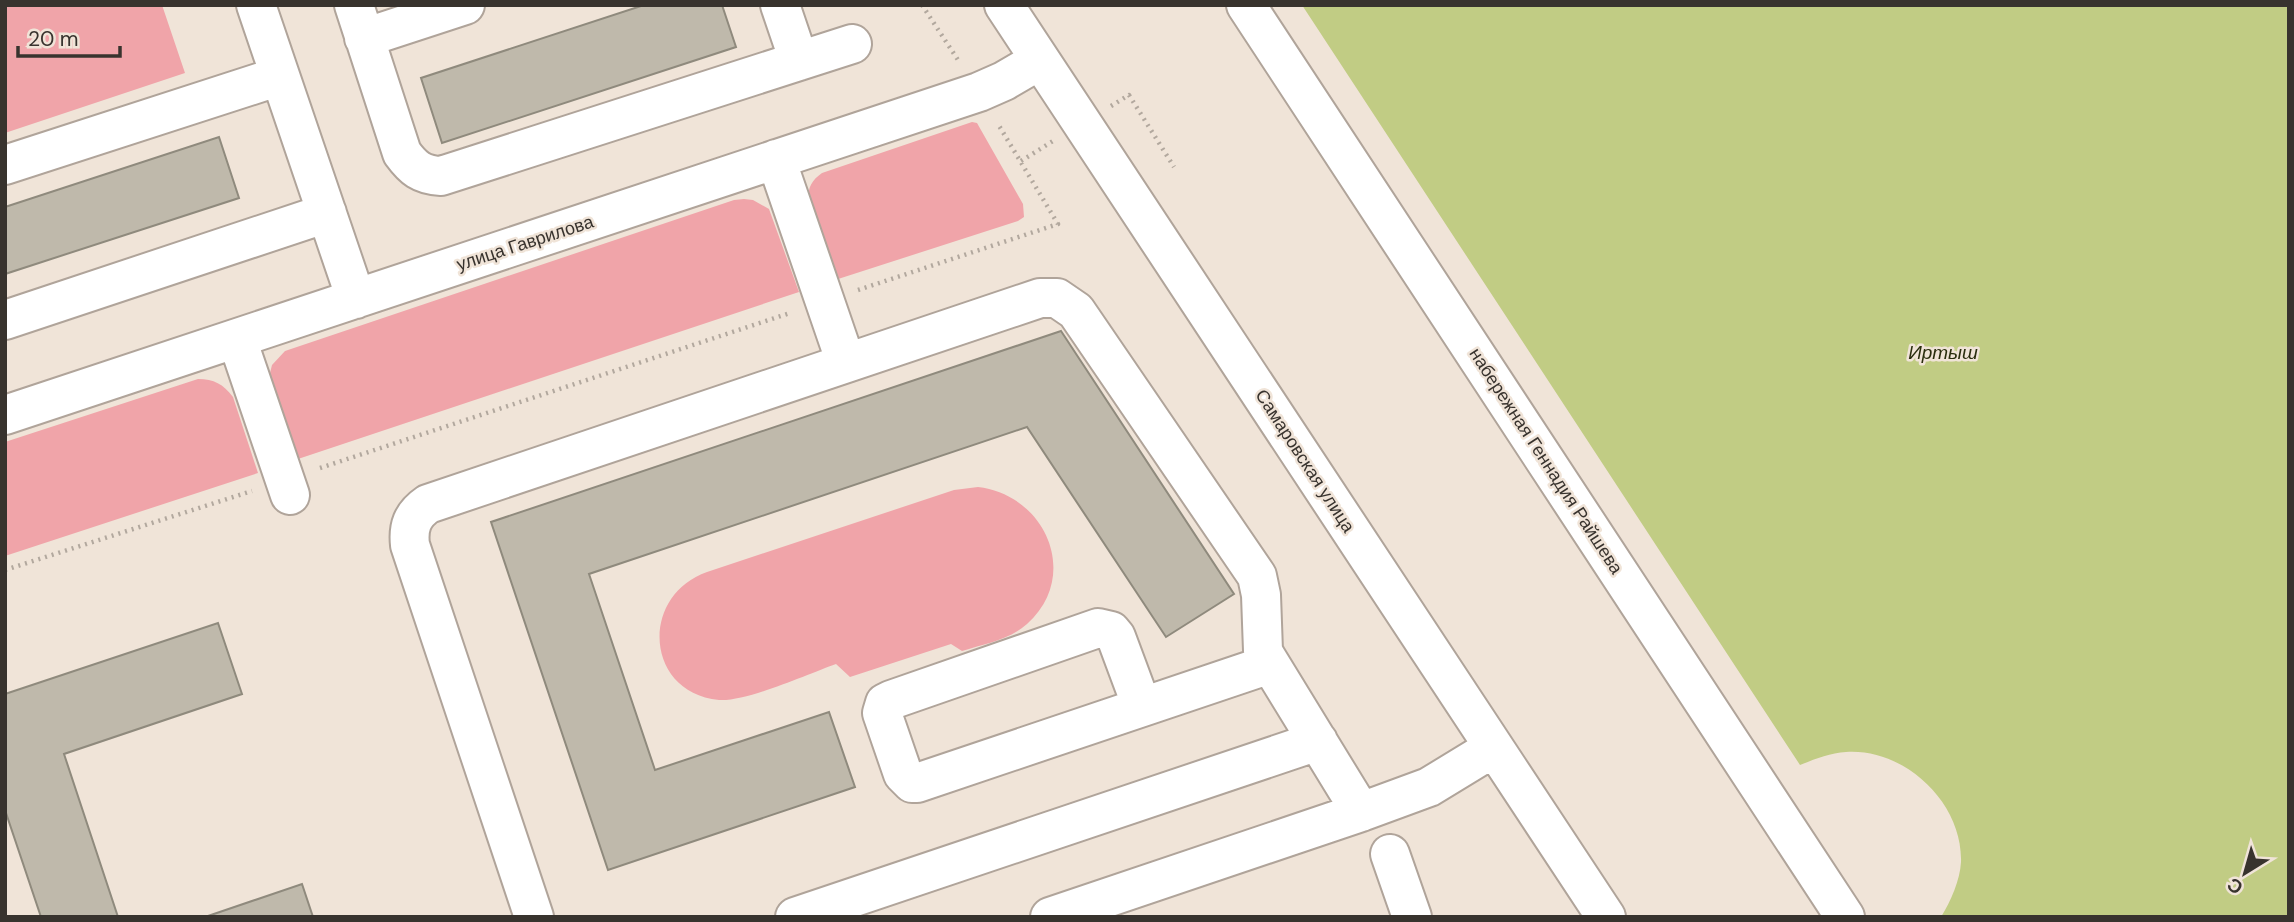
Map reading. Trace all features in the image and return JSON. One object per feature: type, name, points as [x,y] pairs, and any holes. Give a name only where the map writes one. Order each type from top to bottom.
[{"type":"street","points":[[256,5],[356,299]]},
{"type":"street","points":[[465,5],[359,21],[402,153],[412,167],[427,176],[441,176],[852,44]]},
{"type":"street","points":[[780,5],[799,61]]},
{"type":"street","name":"Самаровская улица","points":[[1004,5],[1606,917]]},
{"type":"street","name":"набережная Геннадия Райшева","points":[[1246,5],[1845,917]]},
{"type":"street","name":"улица Гаврилова","points":[[5,415],[979,92],[1040,60]]},
{"type":"street","points":[[5,165],[280,76]]},
{"type":"street","points":[[776,159],[846,363]]},
{"type":"street","points":[[5,320],[327,213]]},
{"type":"street","points":[[534,917],[410,545],[408,531],[419,510],[428,504],[1040,298],[1058,298],[1076,311],[1257,576],[1261,595],[1263,650],[1362,812]]},
{"type":"street","points":[[237,339],[288,487]]},
{"type":"street","points":[[1142,707],[1116,637],[1106,628],[1098,628],[891,700],[885,703],[882,713],[906,780],[917,783],[1270,664]]},
{"type":"street","points":[[795,917],[1318,741]]},
{"type":"street","points":[[1050,917],[1429,787],[1493,748]]},
{"type":"street","points":[[1390,854],[1412,917]]},
{"type":"path","points":[[5,570],[288,487],[1058,224]]},
{"type":"shaded area","points":[[5,5],[162,5],[185,73],[5,133]]},
{"type":"shaded area","points":[[972,122],[977,123],[1023,204],[1024,217],[835,280],[808,200],[811,184],[816,178],[822,173]]},
{"type":"shaded area","points":[[734,200],[753,200],[769,209],[799,292],[292,461],[269,377],[272,365],[285,351]]},
{"type":"shaded area","points":[[198,379],[218,383],[233,397],[258,473],[5,556],[5,442]]},
{"type":"shaded area","points":[[978,487],[1002,493],[1022,505],[1038,521],[1048,540],[1053,562],[1052,583],[1043,605],[1027,624],[1012,634],[962,651],[951,644],[850,677],[836,664],[761,692],[731,699],[719,700],[694,693],[676,680],[665,663],[660,642],[661,621],[670,601],[685,584],[707,572],[954,490]]},
{"type":"water","name":"Иртыш","points":[[1302,5],[2289,5],[2289,917],[1941,917],[1954,890],[1961,862],[1959,840],[1952,819],[1941,800],[1909,769],[1868,753],[1834,754],[1800,765]]},
{"type":"building","points":[[644,5],[722,5],[736,47],[442,143],[421,78]]},
{"type":"building","points":[[219,137],[239,198],[5,274],[5,207]]},
{"type":"building","points":[[1061,331],[1234,594],[1166,637],[1027,427],[589,574],[655,770],[829,712],[855,787],[608,870],[491,522]]},
{"type":"building","points":[[218,623],[242,694],[64,754],[118,917],[41,917],[5,810],[5,694]]},
{"type":"building","points":[[302,884],[313,917],[205,917]]}]
